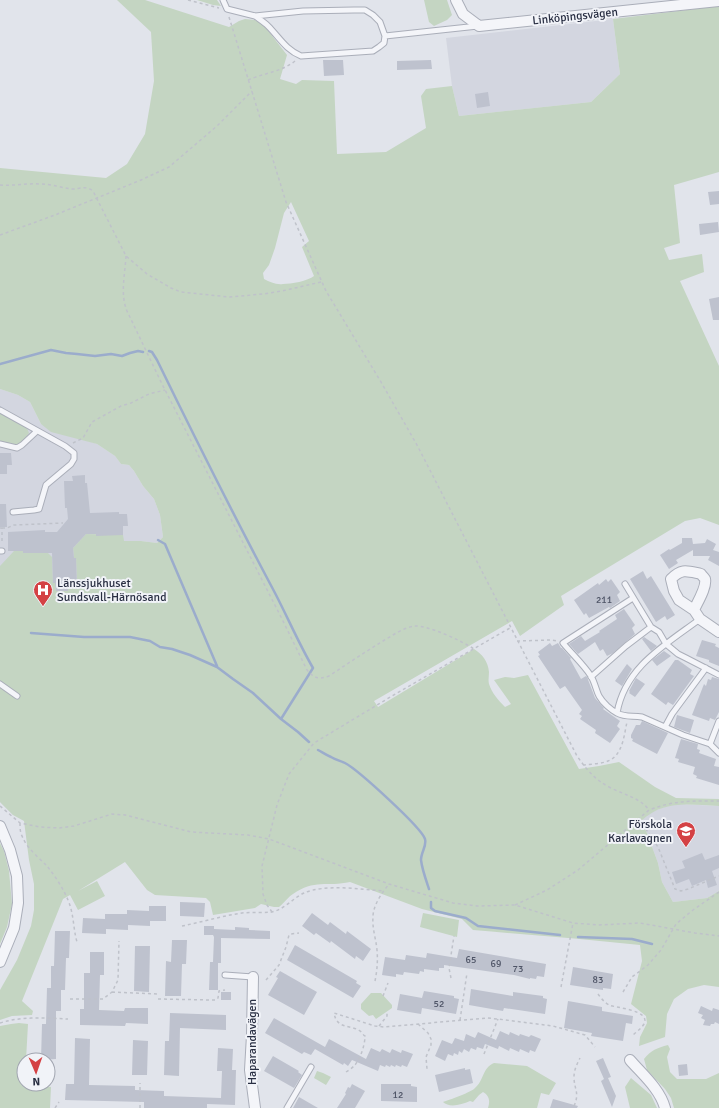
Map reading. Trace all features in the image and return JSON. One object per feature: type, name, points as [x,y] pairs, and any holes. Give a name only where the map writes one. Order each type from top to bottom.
[{"type":"street","points":[[456,0],[463,14],[480,26]]},
{"type":"street","name":"Linköpingsvägen","points":[[480,26],[719,1]]},
{"type":"street","points":[[697,615],[719,632]]},
{"type":"street","points":[[0,826],[10,850],[16,876],[18,903],[14,928],[0,962]]},
{"type":"street","name":"Haparandavägen","points":[[253,977],[250,1070],[255,1108]]},
{"type":"street","points":[[630,1060],[654,1087],[663,1100],[665,1108]]},
{"type":"lane","points":[[224,0],[226,9],[255,16],[303,11],[364,10],[373,15],[380,22],[385,36],[384,43],[373,51],[301,56],[294,53],[267,25],[255,16]]},
{"type":"lane","points":[[385,36],[480,26]]},
{"type":"lane","points":[[0,410],[65,446],[74,453],[72,464],[46,485],[39,509],[14,512]]},
{"type":"lane","points":[[0,444],[17,448],[37,431]]},
{"type":"lane","points":[[625,584],[651,627],[659,632],[666,644],[678,654],[719,675]]},
{"type":"lane","points":[[633,598],[563,642],[591,677],[599,697],[608,707],[617,713],[628,717],[635,715],[642,717],[683,735],[710,744],[719,754]]},
{"type":"lane","points":[[617,713],[619,702],[629,680],[651,655],[666,644],[697,615]]},
{"type":"lane","points":[[591,677],[626,646],[651,627]]},
{"type":"lane","points":[[665,727],[672,714],[706,668]]},
{"type":"lane","points":[[0,684],[17,696]]},
{"type":"lane","points":[[710,744],[719,721]]},
{"type":"lane","points":[[225,975],[253,977]]},
{"type":"lane","points":[[287,1108],[311,1067]]},
{"type":"path","points":[[188,0],[226,9],[286,202],[321,282],[417,445],[577,756],[589,773],[597,780],[611,788],[637,799],[645,804],[649,810]]},
{"type":"path","points":[[248,80],[278,71],[292,64],[301,56]]},
{"type":"path","points":[[0,235],[96,198],[169,167],[217,126],[252,91]]},
{"type":"path","points":[[0,185],[12,186],[31,183],[62,188],[89,188],[93,191],[126,256],[147,274],[181,292],[229,297],[248,296],[282,291],[321,282]]},
{"type":"path","points":[[126,256],[123,286],[124,303],[165,390],[307,670],[312,676],[317,678],[328,676],[399,631],[413,626],[420,626],[444,634],[457,639],[474,649]]},
{"type":"path","points":[[65,446],[83,438],[92,422],[121,406],[149,394],[165,390]]},
{"type":"path","points":[[1,550],[1,528],[7,528],[14,525],[63,523]]},
{"type":"path","points":[[272,912],[267,905],[263,894],[262,866],[277,805],[289,774],[314,743],[397,692],[510,628]]},
{"type":"path","points":[[517,640],[552,640],[563,642]]},
{"type":"path","points":[[583,765],[602,763],[610,760],[618,754],[628,717]]},
{"type":"path","points":[[515,905],[547,890],[578,870],[649,810],[663,805],[679,802],[719,801]]},
{"type":"path","points":[[0,806],[20,823],[40,827],[59,828],[74,826],[112,814],[131,816],[191,832],[248,835],[269,839],[389,884],[453,903],[477,906],[515,905],[573,923],[598,925],[640,923],[719,936]]},
{"type":"path","points":[[639,819],[658,847],[675,889],[681,891],[688,889],[719,876]]},
{"type":"path","points":[[20,823],[23,839],[59,882],[69,901],[73,915],[77,942]]},
{"type":"path","points":[[375,981],[378,964],[373,917],[374,909],[383,891],[389,884]]},
{"type":"path","points":[[182,926],[241,913],[272,912],[283,908],[292,900],[305,893],[316,890],[335,888],[383,891]]},
{"type":"path","points":[[623,992],[632,977],[648,965],[661,950],[676,924],[719,892]]},
{"type":"path","points":[[561,987],[573,923]]},
{"type":"path","points":[[266,980],[279,965],[289,935],[299,933]]},
{"type":"path","points":[[451,978],[449,968],[454,936]]},
{"type":"path","points":[[70,999],[104,999],[112,992],[118,980],[119,941]]},
{"type":"path","points":[[460,1021],[467,973]]},
{"type":"path","points":[[383,996],[388,983]]},
{"type":"path","points":[[158,999],[216,1000],[220,991],[225,990]]},
{"type":"path","points":[[112,992],[158,994]]},
{"type":"path","points":[[598,994],[608,1004],[638,1012],[642,1015],[644,1025],[632,1036]]},
{"type":"path","points":[[379,1026],[387,1016],[386,1012]]},
{"type":"path","points":[[346,1072],[355,1066],[359,1059],[365,1044],[365,1036],[360,1031],[341,1025],[335,1020],[334,1013],[374,1026],[487,1018],[553,1026],[585,1035],[595,1047]]},
{"type":"path","points":[[0,1023],[17,1019],[68,1019]]},
{"type":"path","points":[[484,1054],[498,1019]]},
{"type":"path","points":[[418,1024],[428,1033],[431,1039],[431,1045],[426,1057],[427,1069]]},
{"type":"path","points":[[574,1106],[577,1100],[574,1075],[580,1058]]},
{"type":"path","points":[[140,1083],[140,1108]]},
{"type":"path","points":[[55,1108],[59,1102]]},
{"type":"shaded area","points":[[613,19],[620,74],[591,102],[459,116],[452,86],[446,38]]},
{"type":"shaded area","name":"Länssjukhuset Sundsvall-Härnösand","points":[[0,389],[18,395],[30,402],[41,424],[97,444],[115,456],[121,464],[129,465],[154,499],[160,515],[163,537],[157,543],[141,541],[13,815],[0,802]]},
{"type":"shaded area","name":"Förskola Karlavagnen","points":[[679,804],[719,806],[719,891],[707,898],[673,902],[662,882],[658,863],[641,821],[650,813],[664,807]]},
{"type":"green space","points":[[117,0],[145,0],[229,27],[245,19],[255,20],[263,24],[287,55],[280,79],[296,84],[302,80],[334,81],[337,154],[386,152],[426,128],[421,96],[426,89],[452,86],[459,116],[591,102],[620,74],[613,19],[719,6],[719,172],[674,185],[680,243],[664,248],[669,260],[702,254],[704,272],[680,281],[719,366],[719,525],[700,518],[685,521],[561,596],[564,605],[520,636],[512,621],[374,701],[378,707],[474,649],[480,653],[486,661],[489,672],[490,687],[505,707],[511,704],[494,680],[505,677],[514,678],[528,675],[579,769],[619,762],[655,787],[676,798],[719,799],[719,806],[668,806],[650,814],[641,821],[658,863],[662,882],[673,902],[707,898],[719,891],[719,987],[704,985],[688,989],[674,999],[667,1014],[665,1037],[639,1046],[640,1037],[647,1023],[646,1016],[631,1004],[642,961],[640,945],[473,930],[462,919],[422,909],[350,882],[308,886],[291,895],[279,907],[261,904],[255,908],[213,915],[210,902],[206,898],[155,895],[147,890],[125,862],[78,891],[97,881],[105,896],[78,910],[70,895],[63,899],[22,1001],[33,1011],[32,1015],[12,1016],[0,1020],[0,990],[17,960],[31,926],[34,910],[34,884],[24,821],[13,815],[0,802],[0,566],[14,551],[23,551],[23,553],[48,553],[52,557],[53,583],[55,583],[56,591],[68,591],[68,586],[77,585],[76,558],[74,558],[73,548],[86,534],[123,535],[124,541],[157,543],[163,537],[160,515],[154,499],[129,465],[121,464],[115,456],[97,444],[51,432],[41,424],[30,402],[18,395],[0,389],[0,168],[106,178],[127,164],[145,134],[154,81],[151,32]],"holes":[[[291,202],[309,241],[302,247],[314,276],[304,281],[286,284],[275,284],[264,279],[263,273],[269,265],[275,248],[284,213]]]},
{"type":"green space","points":[[197,0],[217,0],[221,6],[213,5]]},
{"type":"green space","points":[[424,0],[447,0],[452,15],[447,20],[434,26],[429,22]]},
{"type":"green space","points":[[0,412],[27,428],[29,433],[23,441],[13,445],[0,443]]},
{"type":"green space","points":[[0,843],[4,851],[9,871],[12,904],[7,927],[0,944]]},
{"type":"green space","points":[[423,913],[459,920],[457,937],[420,927]]},
{"type":"green space","points":[[371,993],[381,993],[392,1005],[392,1008],[376,1019],[373,1015],[369,1016],[361,1009],[361,1004]]},
{"type":"green space","points":[[19,1023],[28,1024],[26,1052],[16,1052],[16,1092],[51,1092],[50,1108],[0,1108],[0,1026]]},
{"type":"green space","points":[[668,1045],[670,1049],[667,1057],[670,1072],[677,1079],[706,1079],[719,1073],[719,1108],[674,1108],[671,1098],[665,1089],[647,1070],[644,1059],[654,1050]]},
{"type":"green space","points":[[494,1063],[527,1066],[556,1083],[549,1095],[541,1093],[537,1108],[488,1108],[489,1099],[483,1092],[473,1102],[470,1101],[459,1105],[448,1105],[443,1102],[473,1090],[480,1082],[487,1068]]},
{"type":"green space","points":[[317,1071],[331,1077],[326,1085],[314,1078]]},
{"type":"green space","points":[[631,1078],[651,1095],[657,1108],[630,1108],[625,1087]]},
{"type":"building","points":[[323,60],[343,60],[344,75],[324,76]]},
{"type":"building","points":[[431,60],[432,69],[397,70],[397,61]]},
{"type":"building","points":[[488,92],[490,106],[477,108],[475,94]]},
{"type":"building","points":[[719,191],[719,204],[710,205],[708,192]]},
{"type":"building","points":[[718,222],[719,232],[700,235],[699,224]]},
{"type":"building","points":[[719,297],[719,320],[713,320],[709,299]]},
{"type":"building","points":[[0,453],[11,453],[12,465],[7,465],[7,474],[0,474]]},
{"type":"building","points":[[85,475],[90,513],[119,512],[119,514],[127,514],[128,526],[123,526],[123,535],[96,536],[96,534],[86,534],[73,548],[74,558],[76,558],[77,585],[68,586],[68,591],[56,591],[55,583],[53,583],[52,553],[23,553],[23,551],[8,551],[8,532],[45,530],[45,532],[57,532],[68,519],[67,508],[65,508],[64,481],[73,481],[72,476]]},
{"type":"building","points":[[0,504],[6,504],[7,527],[0,527]]},
{"type":"building","points":[[682,538],[692,538],[693,544],[705,543],[707,539],[716,544],[713,550],[719,552],[719,566],[708,560],[710,556],[693,556],[693,550],[676,560],[678,563],[669,569],[660,555],[682,543]]},
{"type":"building","points":[[643,571],[647,579],[651,576],[675,615],[667,620],[665,616],[656,622],[630,579]]},
{"type":"building","points":[[606,579],[608,582],[611,579],[620,592],[617,595],[620,601],[610,608],[609,607],[589,618],[586,613],[584,615],[574,600]]},
{"type":"building","points":[[624,609],[635,625],[632,628],[635,634],[613,653],[607,656],[603,649],[600,651],[595,642],[578,654],[569,644],[581,636],[585,641],[600,632],[599,631],[617,619],[615,615]]},
{"type":"building","points":[[644,637],[657,646],[651,651],[642,639]]},
{"type":"building","points":[[702,640],[716,644],[715,646],[719,648],[719,666],[709,662],[709,660],[696,656]]},
{"type":"building","points":[[550,643],[552,646],[558,643],[571,658],[570,659],[581,679],[586,676],[587,677],[595,698],[604,708],[603,709],[620,721],[617,726],[620,729],[610,743],[595,733],[596,730],[580,719],[582,716],[579,714],[582,710],[565,686],[560,689],[538,656],[540,655],[538,652]]},
{"type":"building","points":[[664,651],[671,656],[657,666],[652,660]]},
{"type":"building","points":[[675,660],[678,660],[692,670],[690,674],[694,676],[673,705],[668,702],[666,705],[651,694]]},
{"type":"building","points":[[627,664],[632,669],[622,686],[615,681]]},
{"type":"building","points":[[712,677],[719,679],[719,712],[715,720],[710,718],[709,721],[692,715],[704,684],[706,686],[708,679],[711,680]]},
{"type":"building","points":[[636,678],[645,684],[635,697],[629,693],[629,691]]},
{"type":"building","points":[[677,715],[694,720],[690,733],[674,727]]},
{"type":"building","points":[[642,721],[668,733],[657,754],[632,741],[633,739],[631,738],[631,735],[636,725],[640,725]]},
{"type":"building","points":[[681,739],[698,744],[697,749],[700,750],[699,753],[716,759],[714,766],[719,767],[719,785],[696,778],[697,776],[693,774],[695,767],[678,762],[679,759],[675,758]]},
{"type":"building","points":[[702,853],[705,860],[719,855],[719,868],[712,871],[717,885],[708,888],[706,880],[692,886],[689,879],[676,884],[672,872],[685,868],[682,861]]},
{"type":"building","points":[[180,902],[205,903],[204,917],[180,916]]},
{"type":"building","points":[[149,906],[166,906],[166,921],[150,921],[150,926],[128,925],[128,930],[106,929],[106,934],[82,933],[83,918],[105,919],[105,914],[127,914],[127,910],[149,911]]},
{"type":"building","points":[[312,913],[328,925],[330,922],[346,934],[347,931],[371,949],[363,961],[356,956],[355,959],[331,941],[330,943],[316,933],[314,935],[302,926]]},
{"type":"building","points":[[204,926],[214,926],[214,929],[235,930],[235,927],[249,928],[249,930],[270,931],[270,939],[221,938],[221,963],[218,963],[218,990],[209,990],[210,962],[213,962],[214,937],[213,935],[204,935]]},
{"type":"building","points":[[55,931],[70,931],[69,958],[66,958],[65,990],[61,990],[61,1011],[56,1011],[56,1052],[41,1052],[42,1024],[46,1024],[47,988],[51,988],[51,966],[54,966]]},
{"type":"building","points":[[172,940],[187,940],[186,964],[182,964],[181,996],[165,996],[166,961],[171,962]]},
{"type":"building","points":[[295,945],[357,981],[356,983],[361,986],[353,998],[287,960]]},
{"type":"building","points":[[135,946],[150,946],[149,992],[134,991]]},
{"type":"building","points":[[459,949],[546,964],[544,977],[537,976],[536,979],[530,979],[514,975],[444,965],[444,968],[439,968],[439,971],[424,969],[424,972],[420,971],[419,974],[404,972],[403,975],[396,974],[396,977],[382,975],[385,957],[405,960],[406,955],[426,958],[427,953],[457,958]]},
{"type":"building","points":[[90,952],[104,952],[104,975],[100,975],[99,1010],[124,1011],[125,1008],[148,1008],[148,1024],[126,1023],[125,1026],[80,1025],[80,1009],[84,1009],[84,973],[90,973]]},
{"type":"building","points":[[573,967],[613,974],[611,989],[603,988],[603,990],[570,985]]},
{"type":"building","points":[[280,971],[317,992],[304,1015],[268,995],[278,978],[276,977]]},
{"type":"building","points":[[471,989],[513,996],[513,992],[543,996],[543,998],[547,999],[545,1014],[504,1008],[503,1011],[469,1005]]},
{"type":"building","points":[[424,991],[454,996],[454,998],[459,999],[456,1014],[422,1008],[421,1014],[397,1010],[400,994],[422,998]]},
{"type":"building","points":[[221,992],[231,992],[231,1000],[221,1000]]},
{"type":"building","points":[[568,1001],[602,1007],[602,1011],[633,1016],[632,1024],[626,1023],[623,1041],[591,1036],[592,1033],[564,1028]]},
{"type":"building","points":[[701,1006],[712,1011],[713,1008],[719,1010],[719,1024],[715,1022],[710,1026],[703,1025],[705,1020],[701,1018],[703,1015],[698,1013]]},
{"type":"building","points":[[170,1013],[226,1015],[226,1030],[180,1028],[179,1076],[164,1075],[165,1041],[169,1041]]},
{"type":"building","points":[[274,1018],[325,1047],[329,1039],[366,1059],[371,1048],[380,1052],[382,1049],[390,1053],[392,1049],[401,1053],[402,1050],[413,1054],[407,1067],[396,1065],[395,1067],[391,1065],[390,1067],[386,1065],[385,1067],[380,1065],[378,1071],[352,1060],[348,1066],[344,1063],[343,1065],[315,1049],[311,1055],[304,1052],[302,1054],[265,1033]]},
{"type":"building","points":[[500,1031],[509,1035],[510,1032],[519,1036],[520,1034],[529,1037],[531,1035],[541,1039],[535,1052],[530,1050],[529,1053],[520,1049],[519,1052],[510,1048],[509,1051],[499,1046],[498,1049],[485,1044],[483,1049],[477,1047],[476,1050],[471,1048],[469,1052],[464,1049],[462,1053],[459,1051],[458,1055],[454,1053],[453,1056],[448,1054],[445,1061],[435,1056],[442,1040],[452,1044],[455,1038],[464,1041],[466,1034],[475,1038],[478,1032],[496,1040]]},
{"type":"building","points":[[75,1038],[90,1039],[89,1085],[135,1086],[135,1090],[164,1091],[164,1096],[221,1098],[222,1071],[217,1071],[218,1048],[233,1049],[232,1070],[236,1070],[235,1105],[207,1104],[207,1108],[144,1108],[144,1102],[65,1100],[66,1084],[74,1084]]},
{"type":"building","points":[[133,1040],[148,1041],[147,1075],[132,1075]]},
{"type":"building","points":[[273,1056],[299,1071],[298,1072],[302,1075],[294,1088],[264,1071]]},
{"type":"building","points":[[603,1058],[611,1077],[608,1078],[616,1096],[612,1107],[601,1081],[604,1079],[596,1061]]},
{"type":"building","points":[[687,1064],[688,1075],[679,1076],[678,1065]]},
{"type":"building","points":[[465,1068],[465,1070],[470,1069],[473,1083],[439,1092],[435,1075]]},
{"type":"building","points":[[352,1084],[365,1091],[355,1108],[337,1108],[346,1094],[345,1093],[348,1087],[350,1088]]},
{"type":"building","points":[[381,1084],[411,1084],[411,1086],[417,1087],[417,1102],[381,1101]]},
{"type":"building","points":[[299,1097],[318,1108],[293,1108]]},
{"type":"building","points":[[553,1099],[578,1106],[577,1108],[550,1108]]},
{"type":"waterway","points":[[0,364],[51,350],[95,356],[111,354],[122,356],[138,351],[143,352]]},
{"type":"waterway","points":[[149,351],[152,352],[157,360],[313,668],[281,719]]},
{"type":"waterway","points":[[158,540],[165,544],[217,666]]},
{"type":"waterway","points":[[31,633],[84,637],[130,637],[150,641],[160,647],[190,655],[217,667],[253,693],[309,742]]},
{"type":"waterway","points":[[318,750],[345,763],[362,776],[413,823],[421,833],[425,839],[425,847],[421,860],[429,889]]},
{"type":"waterway","points":[[431,902],[431,908],[435,911],[466,918],[478,926],[560,935]]},
{"type":"waterway","points":[[578,937],[632,939],[652,944]]},
{"type":"place","name":"Länssjukhuset Sundsvall-Härnösand","points":[[43,607]]},
{"type":"place","name":"Förskola Karlavagnen","points":[[686,848]]}]
